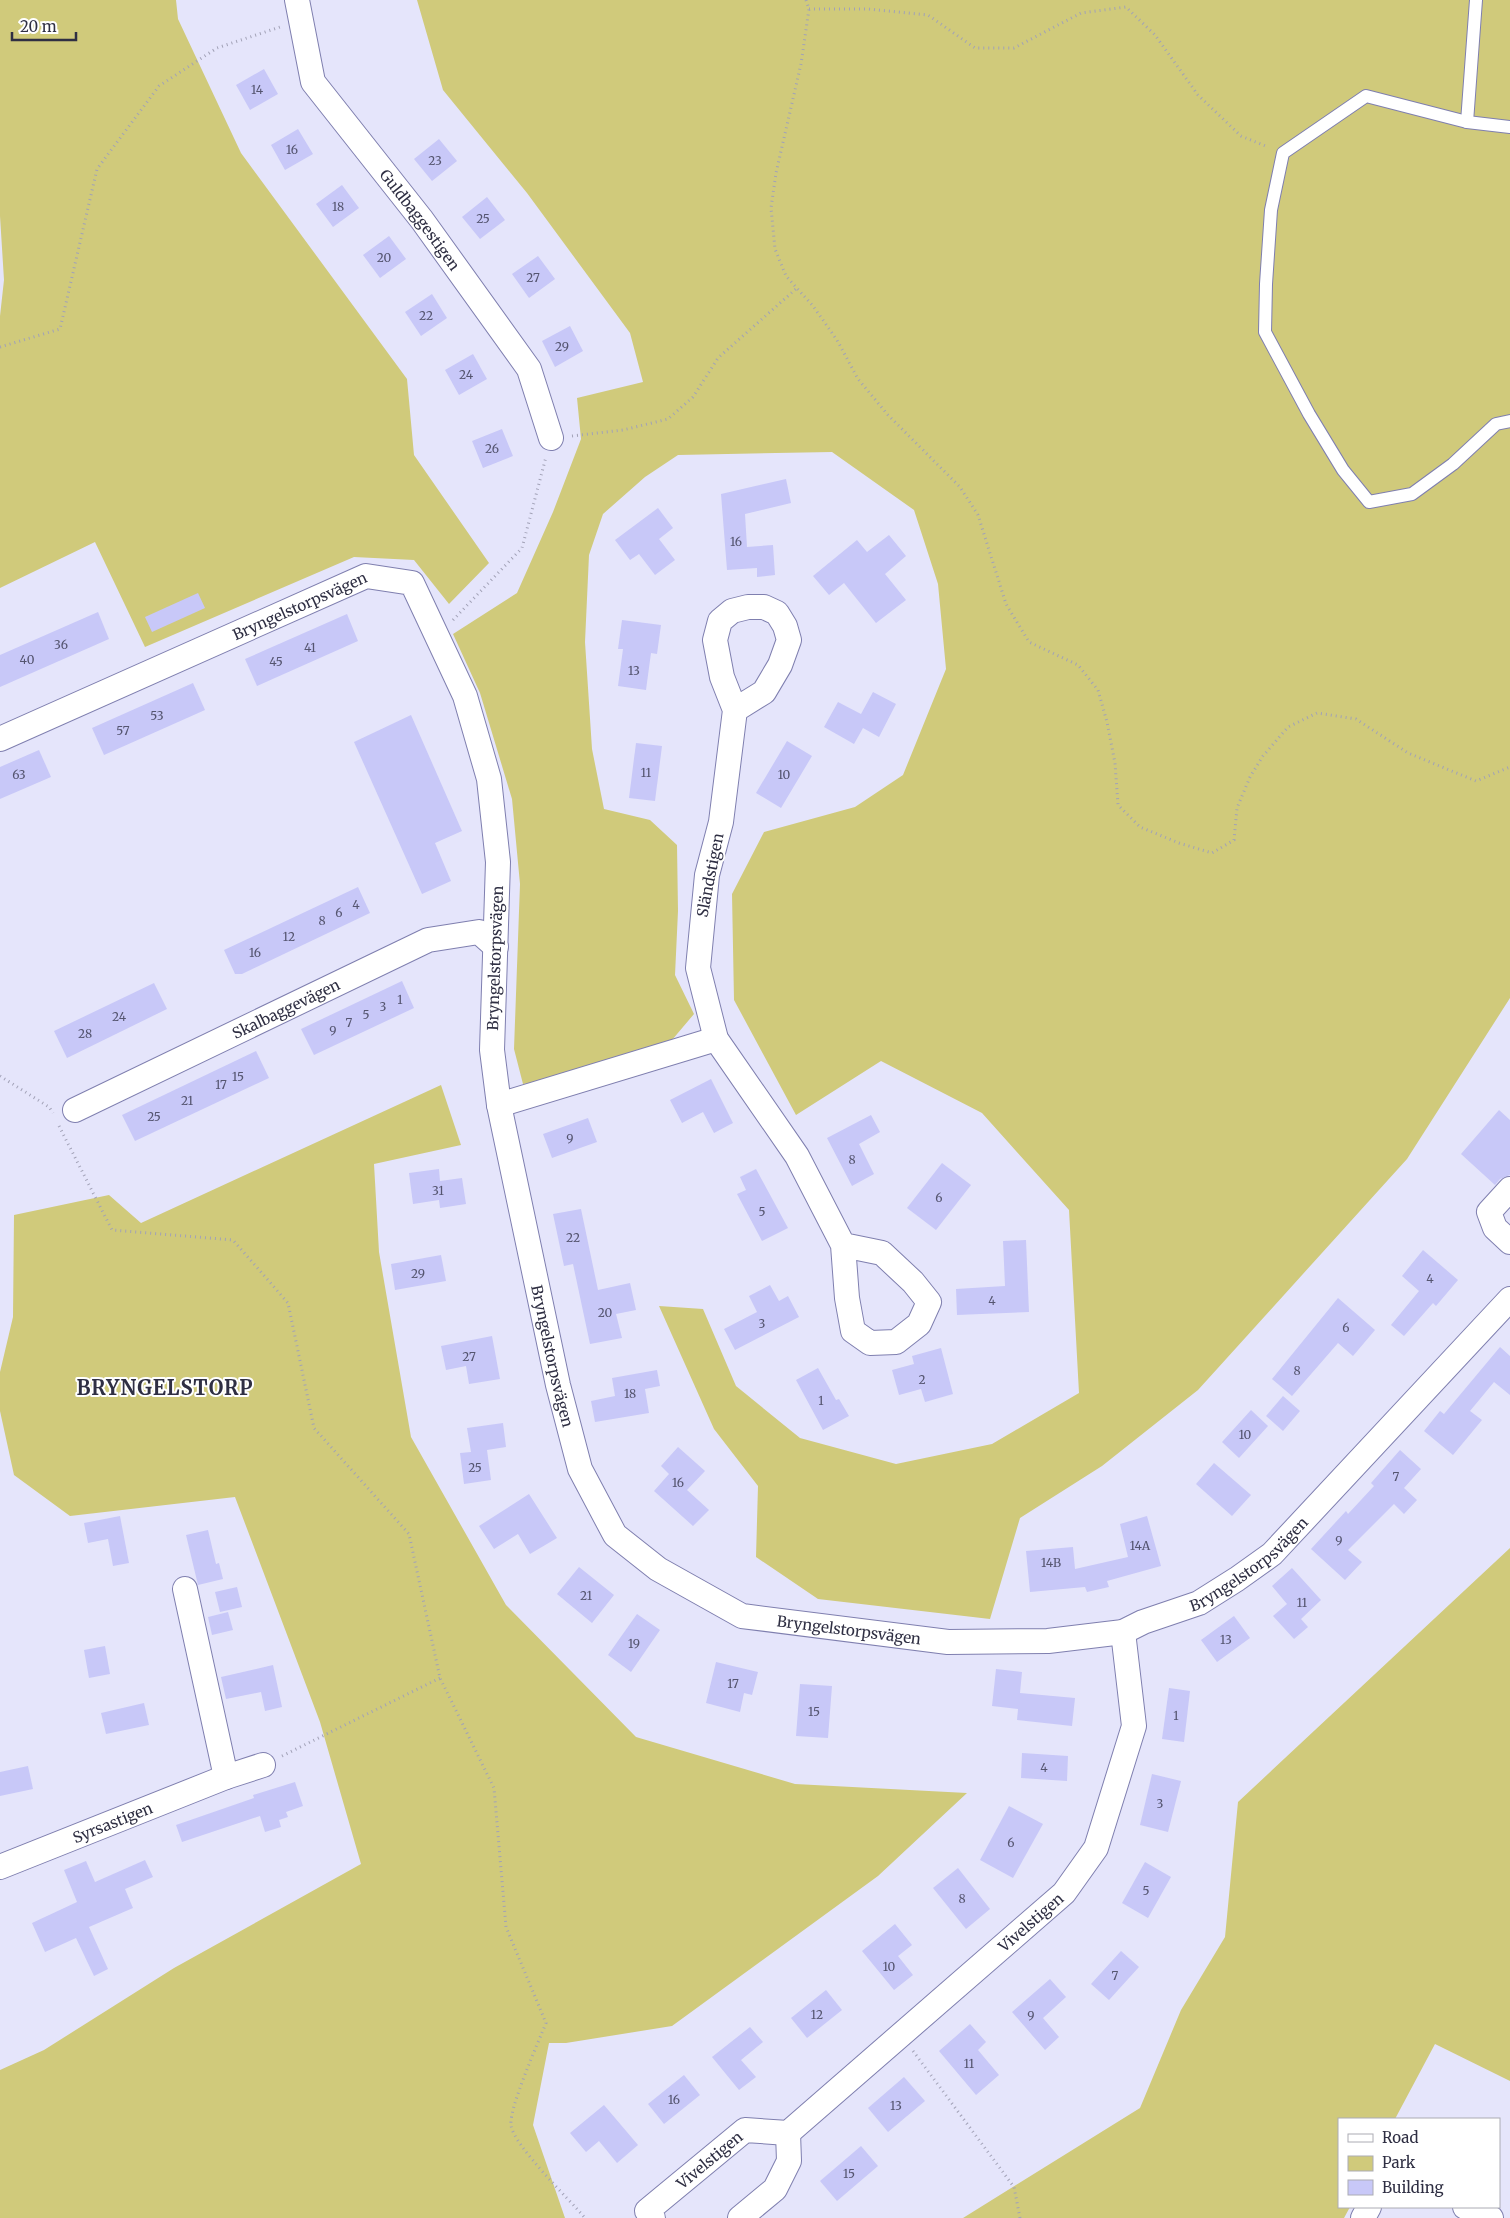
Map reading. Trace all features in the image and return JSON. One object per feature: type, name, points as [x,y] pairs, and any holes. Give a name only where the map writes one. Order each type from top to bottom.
[{"type":"street","name":"Guldbaggestigen","points":[[299,10],[313,82],[422,220],[529,369],[551,438]]},
{"type":"street","name":"Bryngelstorpsvägen","points":[[0,738],[366,576],[412,583],[464,696],[489,779],[498,862],[492,1050],[499,1105],[558,1385],[580,1469],[615,1535],[658,1568],[742,1616],[948,1642],[1048,1641],[1123,1632],[1143,1622],[1199,1603],[1272,1554],[1510,1300]]},
{"type":"street","name":"Sländstigen","points":[[735,710],[721,822],[707,875],[698,968],[716,1039],[797,1156],[843,1245]]},
{"type":"street","name":"Skalbaggevägen","points":[[62,1117],[428,940],[479,932],[496,947]]},
{"type":"street","points":[[499,1105],[716,1039]]},
{"type":"street","points":[[1510,1189],[1489,1212],[1495,1228],[1510,1242]]},
{"type":"street","points":[[185,1589],[226,1777]]},
{"type":"street","name":"Vivelstigen","points":[[653,2218],[647,2211],[745,2130],[788,2133],[1064,1893],[1096,1848],[1134,1726],[1123,1632]]},
{"type":"street","name":"Syrsastigen","points":[[0,1867],[226,1777],[263,1765]]},
{"type":"street","points":[[740,2218],[775,2189],[789,2161],[788,2133]]},
{"type":"street","points":[[1467,2208],[1491,2218]]},
{"type":"lane","points":[[1467,122],[1476,0]]},
{"type":"lane","points":[[1510,127],[1467,122],[1366,96],[1282,153],[1271,210],[1265,332],[1308,414],[1343,470],[1369,502],[1412,494],[1453,464],[1496,424],[1510,421]]},
{"type":"path","points":[[806,0],[809,9],[801,64],[776,173],[771,208],[775,249],[786,276],[837,340],[858,379],[908,435],[960,487],[978,515],[1006,604],[1029,642],[1078,666],[1098,690],[1107,722],[1113,755],[1118,805],[1140,827],[1179,843],[1212,853],[1234,840],[1237,808],[1250,777],[1263,756],[1288,727],[1317,713],[1356,719],[1408,753],[1476,781],[1510,767]]},
{"type":"path","points":[[809,9],[868,8],[928,15],[975,48],[1014,48],[1081,13],[1126,7],[1155,35],[1198,95],[1241,136],[1282,153]]},
{"type":"path","points":[[0,346],[60,330],[97,169],[159,86],[217,48],[299,10]]},
{"type":"path","points":[[437,637],[522,548],[551,438],[623,430],[668,419],[693,397],[718,358],[797,288]]},
{"type":"path","points":[[0,1076],[62,1117],[112,1230],[233,1240],[288,1303],[314,1428],[409,1534],[440,1678],[494,1788],[506,1927],[546,2023],[513,2108],[511,2126],[519,2143],[585,2218]]},
{"type":"path","points":[[0,1080],[7,1080]]},
{"type":"path","points":[[263,1765],[440,1678]]},
{"type":"path","points":[[900,2035],[1014,2187],[1020,2218]]},
{"type":"green space","points":[[0,0],[176,0],[178,19],[241,153],[407,379],[414,455],[489,563],[449,604],[414,560],[354,557],[145,647],[95,542],[0,588],[0,316],[4,280],[0,216]]},
{"type":"green space","points":[[417,0],[1510,0],[1510,998],[1407,1159],[1198,1390],[1102,1466],[1020,1518],[990,1619],[818,1599],[756,1557],[758,1486],[714,1429],[659,1306],[703,1309],[736,1386],[800,1438],[896,1464],[992,1444],[1079,1393],[1069,1210],[982,1113],[881,1061],[796,1115],[734,1000],[732,894],[764,832],[855,807],[903,775],[946,669],[938,584],[914,510],[832,452],[678,455],[645,477],[603,514],[589,555],[585,642],[592,749],[604,809],[650,820],[677,845],[678,911],[675,975],[694,1014],[672,1040],[563,1079],[523,1084],[514,1049],[520,884],[512,799],[480,693],[453,634],[517,593],[553,512],[581,439],[577,398],[643,382],[630,333],[527,193],[443,90]]},
{"type":"green space","points":[[441,1085],[461,1145],[374,1164],[379,1252],[411,1437],[506,1605],[636,1737],[795,1784],[967,1793],[878,1876],[672,2026],[566,2043],[549,2043],[533,2125],[565,2218],[0,2218],[0,2070],[44,2050],[174,1968],[361,1864],[320,1722],[235,1497],[70,1516],[14,1475],[0,1411],[0,1372],[13,1317],[14,1215],[109,1195],[141,1223]]},
{"type":"green space","points":[[1510,1548],[1510,2081],[1435,2044],[1396,2118],[1338,2118],[1338,2208],[1349,2208],[1344,2218],[963,2218],[1140,2108],[1181,2010],[1225,1937],[1238,1802]]},
{"type":"building","points":[[264,69],[278,94],[250,110],[236,85]]},
{"type":"building","points":[[298,129],[313,154],[285,170],[271,145]]},
{"type":"building","points":[[439,139],[457,161],[432,181],[414,159]]},
{"type":"building","points":[[342,185],[359,208],[333,227],[316,204]]},
{"type":"building","points":[[487,197],[505,220],[480,239],[462,217]]},
{"type":"building","points":[[389,236],[406,259],[380,278],[363,255]]},
{"type":"building","points":[[538,256],[555,279],[529,298],[512,274]]},
{"type":"building","points":[[432,294],[447,318],[421,336],[405,312]]},
{"type":"building","points":[[570,326],[583,351],[555,367],[542,341]]},
{"type":"building","points":[[473,354],[487,379],[459,395],[445,370]]},
{"type":"building","points":[[502,429],[513,456],[483,468],[472,441]]},
{"type":"building","points":[[786,479],[791,503],[745,514],[747,547],[773,545],[775,575],[757,577],[757,568],[727,570],[721,494]]},
{"type":"building","points":[[658,508],[673,528],[659,539],[675,560],[655,575],[639,554],[630,560],[615,540]]},
{"type":"building","points":[[889,535],[906,556],[885,574],[906,600],[876,623],[844,583],[829,595],[813,576],[857,540],[867,552]]},
{"type":"building","points":[[198,593],[205,608],[152,632],[145,617]]},
{"type":"building","points":[[98,612],[109,639],[0,687],[0,655]]},
{"type":"building","points":[[347,614],[358,641],[257,686],[245,659]]},
{"type":"building","points":[[622,620],[661,625],[657,654],[651,653],[646,690],[618,686],[623,649],[618,649]]},
{"type":"building","points":[[193,683],[205,710],[104,755],[92,728]]},
{"type":"building","points":[[873,692],[896,704],[879,737],[863,728],[854,744],[824,727],[838,702],[861,714]]},
{"type":"building","points":[[411,715],[462,831],[435,843],[451,881],[422,894],[354,742]]},
{"type":"building","points":[[787,741],[812,756],[781,808],[756,793]]},
{"type":"building","points":[[636,743],[662,746],[655,801],[629,798]]},
{"type":"building","points":[[39,750],[51,777],[0,799],[0,767]]},
{"type":"building","points":[[358,887],[370,913],[242,974],[235,974],[224,950]]},
{"type":"building","points":[[402,981],[414,1008],[314,1055],[301,1029]]},
{"type":"building","points":[[154,983],[167,1009],[67,1058],[54,1031]]},
{"type":"building","points":[[256,1051],[269,1078],[135,1141],[122,1115]]},
{"type":"building","points":[[711,1079],[733,1123],[714,1133],[703,1112],[682,1123],[670,1100]]},
{"type":"building","points":[[1499,1110],[1510,1120],[1510,1175],[1500,1179],[1495,1185],[1461,1154]]},
{"type":"building","points":[[871,1115],[880,1132],[859,1144],[874,1174],[852,1186],[827,1138]]},
{"type":"building","points":[[588,1118],[597,1142],[552,1158],[543,1134]]},
{"type":"building","points":[[942,1163],[971,1185],[936,1230],[907,1208]]},
{"type":"building","points":[[439,1169],[440,1181],[462,1178],[466,1204],[440,1208],[439,1200],[413,1204],[409,1173]]},
{"type":"building","points":[[756,1169],[788,1228],[762,1241],[737,1194],[746,1190],[740,1177]]},
{"type":"building","points":[[581,1209],[598,1290],[630,1283],[636,1310],[616,1314],[622,1338],[590,1344],[573,1264],[564,1266],[553,1214]]},
{"type":"building","points":[[1026,1240],[1029,1312],[957,1315],[956,1289],[1005,1286],[1003,1241]]},
{"type":"building","points":[[1423,1250],[1458,1280],[1436,1306],[1433,1303],[1404,1336],[1391,1325],[1419,1291],[1402,1276]]},
{"type":"building","points":[[441,1255],[446,1281],[395,1290],[391,1264]]},
{"type":"building","points":[[770,1285],[779,1301],[788,1296],[799,1317],[735,1350],[724,1329],[757,1312],[749,1296]]},
{"type":"building","points":[[1338,1298],[1375,1330],[1353,1356],[1338,1343],[1292,1396],[1272,1379]]},
{"type":"building","points":[[492,1336],[500,1379],[469,1384],[466,1366],[446,1370],[441,1346]]},
{"type":"building","points":[[1500,1347],[1510,1356],[1510,1395],[1494,1382],[1470,1411],[1482,1420],[1453,1455],[1424,1431],[1440,1411],[1444,1414]]},
{"type":"building","points":[[941,1348],[953,1394],[925,1402],[921,1389],[899,1395],[892,1370],[914,1364],[912,1356]]},
{"type":"building","points":[[818,1368],[836,1400],[839,1399],[849,1416],[823,1430],[796,1380]]},
{"type":"building","points":[[657,1370],[660,1386],[645,1389],[649,1413],[595,1422],[591,1401],[615,1396],[612,1378]]},
{"type":"building","points":[[1283,1396],[1300,1411],[1283,1431],[1266,1416]]},
{"type":"building","points":[[1251,1410],[1268,1426],[1239,1458],[1222,1442]]},
{"type":"building","points":[[503,1423],[506,1447],[487,1450],[491,1480],[464,1484],[460,1453],[471,1452],[467,1428]]},
{"type":"building","points":[[678,1447],[705,1471],[687,1490],[709,1510],[693,1526],[654,1491],[669,1474],[661,1466]]},
{"type":"building","points":[[1400,1450],[1421,1469],[1404,1488],[1417,1500],[1404,1514],[1394,1504],[1348,1550],[1362,1562],[1345,1580],[1311,1549],[1346,1511],[1348,1514],[1374,1486],[1371,1483]]},
{"type":"building","points":[[1214,1463],[1251,1495],[1232,1516],[1196,1484]]},
{"type":"building","points":[[529,1494],[557,1538],[530,1554],[518,1534],[494,1549],[479,1526]]},
{"type":"building","points":[[120,1516],[129,1563],[113,1566],[108,1539],[88,1543],[84,1523]]},
{"type":"building","points":[[1147,1516],[1161,1566],[1107,1581],[1109,1587],[1087,1592],[1085,1587],[1030,1592],[1026,1551],[1073,1547],[1075,1569],[1128,1557],[1120,1524]]},
{"type":"building","points":[[208,1530],[216,1564],[219,1563],[223,1579],[198,1585],[186,1535]]},
{"type":"building","points":[[579,1567],[614,1595],[592,1623],[557,1594]]},
{"type":"building","points":[[1292,1568],[1321,1600],[1301,1619],[1308,1627],[1294,1639],[1273,1616],[1287,1604],[1272,1586]]},
{"type":"building","points":[[237,1587],[242,1607],[220,1612],[215,1592]]},
{"type":"building","points":[[228,1612],[233,1630],[212,1635],[208,1617]]},
{"type":"building","points":[[637,1614],[660,1630],[631,1672],[608,1655]]},
{"type":"building","points":[[1234,1616],[1250,1638],[1217,1662],[1201,1640]]},
{"type":"building","points":[[105,1646],[110,1674],[89,1678],[84,1650]]},
{"type":"building","points":[[716,1662],[758,1672],[752,1695],[744,1693],[740,1712],[706,1703]]},
{"type":"building","points":[[273,1665],[282,1707],[265,1711],[261,1692],[226,1699],[221,1677]]},
{"type":"building","points":[[996,1669],[1022,1672],[1020,1693],[1075,1698],[1072,1726],[1017,1720],[1018,1709],[992,1706]]},
{"type":"building","points":[[800,1684],[832,1686],[828,1738],[796,1736]]},
{"type":"building","points":[[1169,1688],[1190,1691],[1184,1742],[1162,1739]]},
{"type":"building","points":[[144,1703],[149,1725],[106,1734],[101,1713]]},
{"type":"building","points":[[1022,1753],[1068,1756],[1067,1781],[1021,1778]]},
{"type":"building","points":[[28,1766],[33,1789],[0,1796],[0,1772]]},
{"type":"building","points":[[1152,1774],[1181,1781],[1168,1832],[1140,1825]]},
{"type":"building","points":[[295,1782],[303,1806],[286,1812],[288,1817],[279,1820],[281,1827],[265,1832],[260,1816],[182,1842],[176,1825],[254,1798],[253,1795]]},
{"type":"building","points":[[1009,1806],[1043,1824],[1013,1878],[980,1860]]},
{"type":"building","points":[[145,1860],[153,1877],[125,1889],[133,1908],[89,1927],[108,1969],[94,1976],[76,1938],[45,1952],[32,1923],[77,1902],[64,1870],[86,1861],[95,1882]]},
{"type":"building","points":[[1145,1862],[1171,1877],[1148,1918],[1122,1903]]},
{"type":"building","points":[[958,1868],[990,1909],[966,1929],[933,1888]]},
{"type":"building","points":[[895,1924],[912,1945],[898,1956],[913,1975],[894,1990],[862,1951]]},
{"type":"building","points":[[1121,1951],[1139,1967],[1109,2000],[1091,1984]]},
{"type":"building","points":[[1050,1979],[1066,1997],[1043,2018],[1059,2037],[1045,2050],[1012,2012]]},
{"type":"building","points":[[826,1990],[842,2010],[807,2038],[791,2018]]},
{"type":"building","points":[[970,2024],[986,2042],[978,2050],[999,2075],[976,2095],[939,2051]]},
{"type":"building","points":[[750,2027],[763,2042],[741,2060],[756,2077],[739,2090],[712,2057]]},
{"type":"building","points":[[684,2075],[700,2095],[664,2124],[648,2104]]},
{"type":"building","points":[[904,2077],[925,2101],[888,2132],[868,2108]]},
{"type":"building","points":[[604,2105],[638,2145],[617,2163],[599,2141],[586,2152],[570,2133]]},
{"type":"building","points":[[861,2146],[878,2166],[837,2201],[820,2181]]},
{"type":"district","name":"BRYNGELSTORP","points":[[165,1387]]}]
